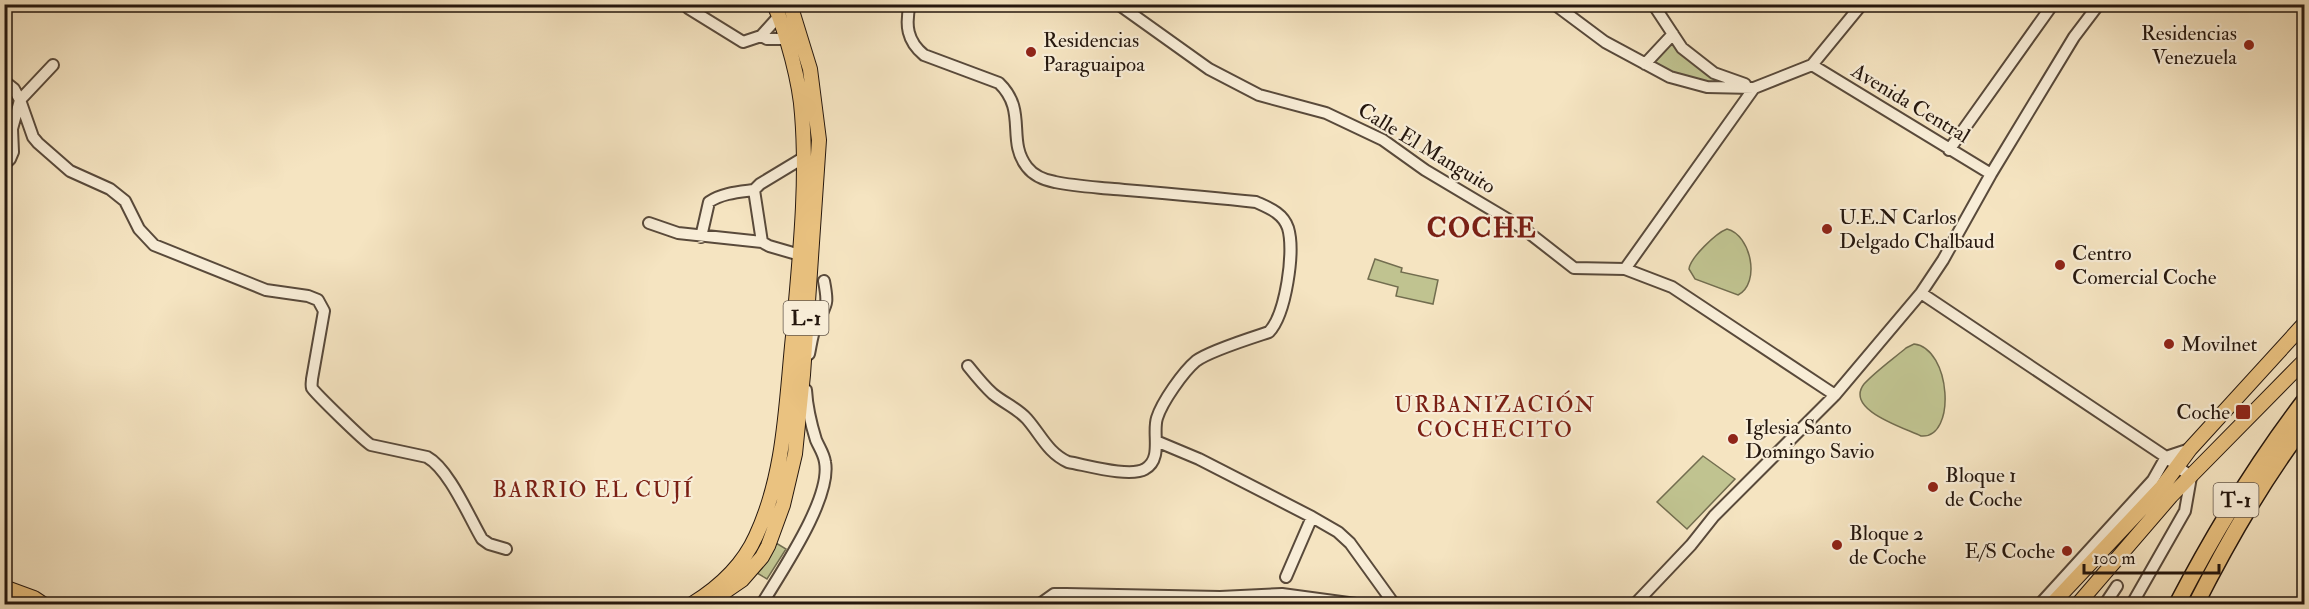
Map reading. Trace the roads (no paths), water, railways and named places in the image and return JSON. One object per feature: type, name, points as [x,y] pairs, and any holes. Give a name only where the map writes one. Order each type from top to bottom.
[{"type":"highway","name":"T-1","points":[[2177,604],[2232,506],[2270,446],[2304,401]]},
{"type":"highway","name":"T-1","points":[[2196,604],[2248,511],[2286,450],[2304,426]]},
{"type":"main road","name":"L-1","points":[[707,604],[729,590],[762,557],[783,505],[795,454],[810,326],[819,140],[810,69],[790,4]]},
{"type":"main road","name":"L-1","points":[[692,604],[724,580],[742,560],[756,537],[770,498],[783,431],[800,255],[803,158],[802,111],[777,10]]},
{"type":"main road","points":[[2052,604],[2162,487],[2190,449],[2304,324]]},
{"type":"main road","points":[[2078,604],[2190,477],[2243,426],[2304,361]]},
{"type":"main road","points":[[4,587],[34,598],[43,604]]},
{"type":"main road","points":[[4,597],[26,604]]},
{"type":"street","points":[[910,4],[906,24],[914,47],[924,55],[999,83],[1008,92],[1014,103],[1019,155],[1030,171],[1040,178],[1074,185],[1256,202],[1278,212],[1288,226],[1291,250],[1282,306],[1276,325],[1269,332],[1198,360],[1186,371],[1156,421],[1156,441],[1151,464],[1138,472],[1068,462],[1053,453],[1027,419],[994,395],[968,366]]},
{"type":"street","name":"Calle El Manguito","points":[[1118,4],[1209,69],[1259,94],[1326,113],[1383,140],[1425,170],[1524,229],[1574,268],[1625,269],[1672,287],[1835,395]]},
{"type":"street","points":[[1554,4],[1605,42],[1670,77],[1707,87],[1754,88],[1812,65],[1862,4]]},
{"type":"street","points":[[1653,4],[1682,48],[1714,73],[1754,88]]},
{"type":"street","points":[[1949,150],[2053,4]]},
{"type":"street","points":[[1635,604],[1691,545],[1714,516],[1835,395],[1921,293],[2074,37],[2096,6]]},
{"type":"street","points":[[688,8],[743,42],[761,36],[777,10]]},
{"type":"street","points":[[1645,64],[1673,34]]},
{"type":"street","points":[[761,36],[767,39],[786,39]]},
{"type":"street","points":[[4,165],[13,152],[12,129],[20,100],[53,65]]},
{"type":"street","name":"Avenida Central","points":[[1812,65],[1991,174]]},
{"type":"street","points":[[4,81],[14,89],[33,137],[38,143],[70,171],[110,189],[125,201],[139,230],[154,245],[266,290],[308,296],[318,300],[324,311],[311,387],[363,441],[433,460],[444,473],[482,539],[489,544],[506,549]]},
{"type":"street","points":[[1625,269],[1754,88]]},
{"type":"street","points":[[701,237],[709,202],[724,195],[754,190],[803,158]]},
{"type":"street","points":[[754,190],[762,242]]},
{"type":"street","points":[[649,223],[678,233],[701,237],[762,242],[800,255]]},
{"type":"street","points":[[762,604],[820,501],[826,480],[825,461],[816,440],[807,404],[805,374],[810,326],[825,310],[828,301],[824,281]]},
{"type":"street","points":[[1921,293],[2178,465],[2190,477],[2185,511],[2132,604]]},
{"type":"street","points":[[1156,441],[1199,459],[1312,516],[1338,532],[1350,543],[1394,604]]},
{"type":"street","points":[[2040,604],[2153,480],[2166,457],[2190,449]]},
{"type":"street","points":[[1286,577],[1312,516]]},
{"type":"street","points":[[2105,604],[2116,586]]},
{"type":"street","points":[[1040,604],[1054,594],[1220,601],[1282,594],[1356,604]]},
{"type":"place","name":"Residencias Venezuela","points":[[2249,45]]},
{"type":"place","name":"Residencias Paraguaipoa","points":[[1031,52]]},
{"type":"place","name":"U.E.N Carlos Delgado Chalbaud","points":[[1827,229]]},
{"type":"place","name":"Centro Comercial Coche","points":[[2060,265]]},
{"type":"place","name":"Movilnet","points":[[2169,344]]},
{"type":"place","name":"Coche","points":[[2243,412]]},
{"type":"place","name":"Iglesia Santo Domingo Savio","points":[[1733,439]]},
{"type":"place","name":"Bloque 1 de Coche","points":[[1933,487]]},
{"type":"place","name":"Bloque 2 de Coche","points":[[1837,545]]},
{"type":"place","name":"E/S Coche","points":[[2067,551]]},
{"type":"district","name":"COCHE","points":[[1482,228]]},
{"type":"district","name":"URBANIZACIÓN COCHECITO","points":[[1495,416]]},
{"type":"district","name":"BARRIO EL CUJÍ","points":[[593,489]]}]
